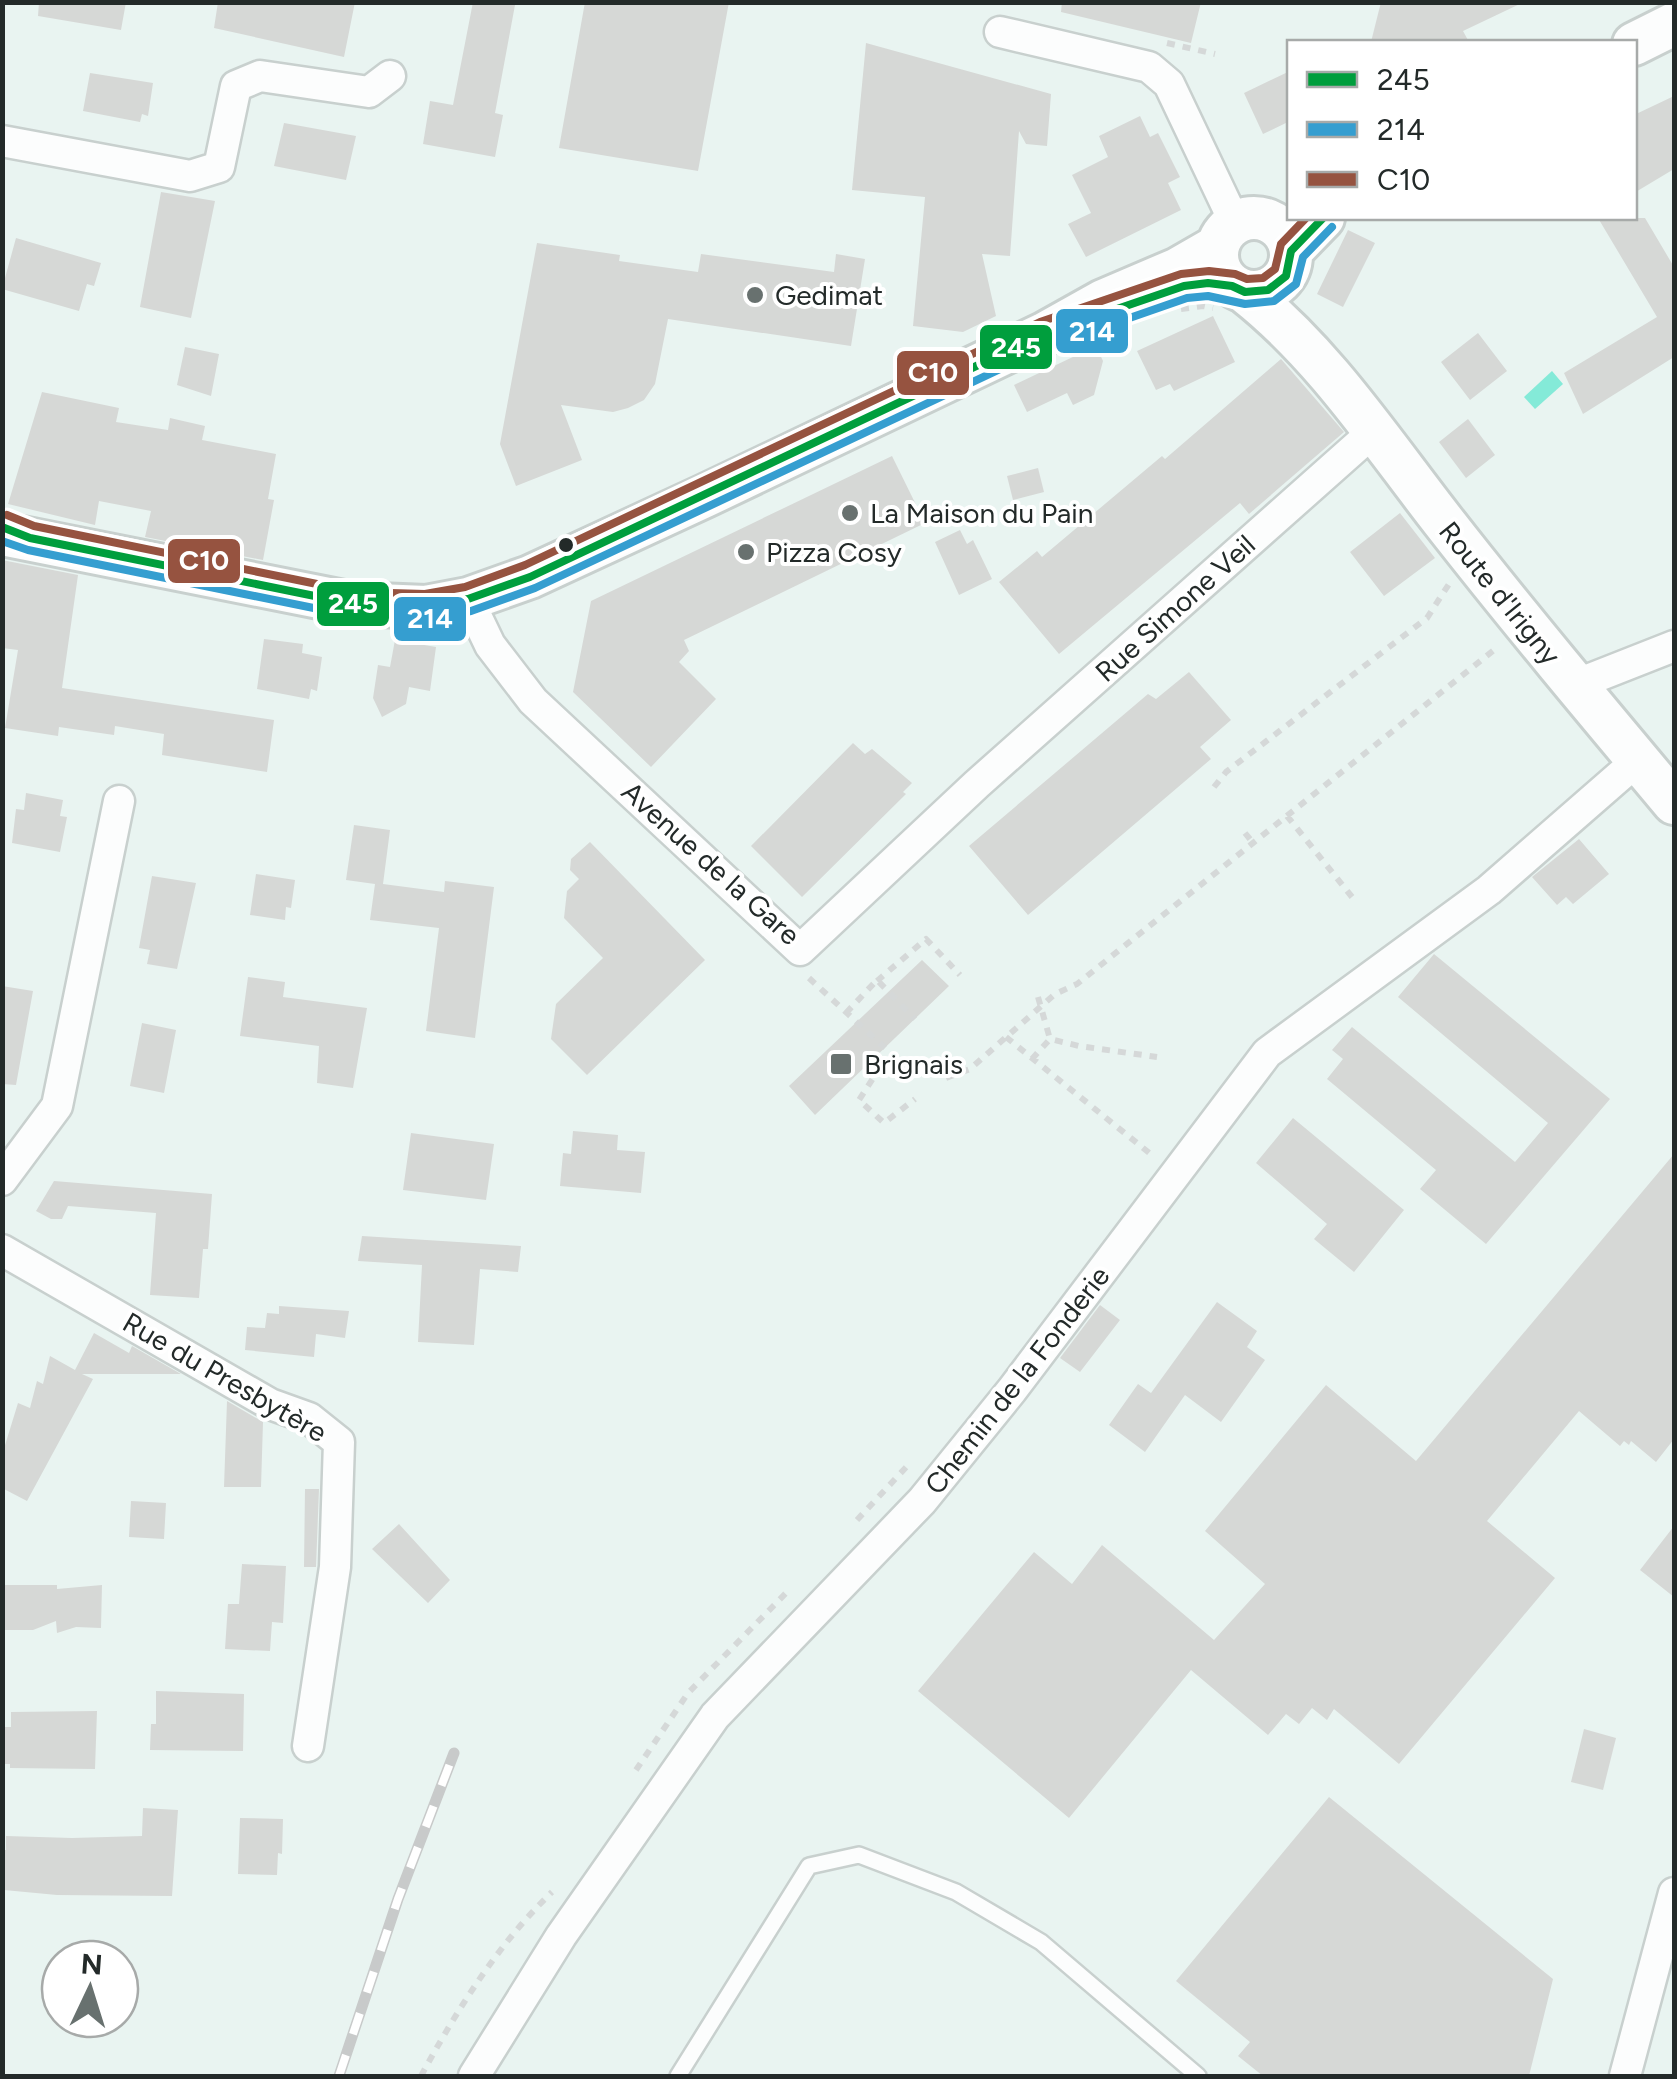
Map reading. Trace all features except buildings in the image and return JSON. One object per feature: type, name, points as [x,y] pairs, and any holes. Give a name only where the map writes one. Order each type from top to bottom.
[{"type":"main road","points":[[1637,42],[1674,24]]},
{"type":"main road","points":[[12,533],[354,604],[426,606],[468,599],[544,570],[1044,334],[1103,301],[1178,269],[1258,249],[1319,220]]},
{"type":"main road","name":"Route d'Irigny","points":[[1258,249],[1269,310],[1331,378],[1525,625],[1674,803]]},
{"type":"street","points":[[1000,32],[1149,67],[1159,75],[1169,84],[1181,107],[1217,190],[1258,249]]},
{"type":"street","points":[[2,141],[190,176],[219,166],[236,86],[260,76],[369,92],[390,76]]},
{"type":"street","name":"Rue Simone Veil","points":[[976,784],[1373,432]]},
{"type":"street","name":"Avenue de la Gare","points":[[468,599],[490,645],[533,700],[800,950],[976,784]]},
{"type":"street","points":[[1575,685],[1674,646]]},
{"type":"street","name":"Chemin de la Fonderie","points":[[474,2076],[561,1936],[715,1716],[922,1500],[1012,1390],[1267,1053],[1490,890],[1638,760]]},
{"type":"street","points":[[2,1180],[57,1106],[119,801]]},
{"type":"street","name":"Rue du Presbytère","points":[[2,1250],[270,1404],[309,1418],[338,1442],[335,1567],[308,1746]]},
{"type":"street","points":[[1626,2076],[1674,1893]]},
{"type":"lane","points":[[678,2076],[809,1866],[859,1854],[956,1892],[1041,1942],[1198,2076]]},
{"type":"path","points":[[1214,787],[1240,761],[1427,618],[1468,554]]},
{"type":"path","points":[[946,1078],[970,1069],[1055,994],[1077,984],[1525,625]]},
{"type":"path","points":[[1287,816],[1352,897]]},
{"type":"path","points":[[1245,833],[1252,843]]},
{"type":"path","points":[[846,1013],[876,980],[926,939],[960,975]]},
{"type":"path","points":[[804,974],[885,1048]]},
{"type":"path","points":[[876,980],[916,1019]]},
{"type":"path","points":[[1038,997],[1050,1039]]},
{"type":"path","points":[[1006,1037],[1154,1157]]},
{"type":"path","points":[[1032,1059],[1050,1039]]},
{"type":"path","points":[[1050,1039],[1157,1057]]},
{"type":"path","points":[[881,1066],[860,1100],[884,1122],[915,1099]]},
{"type":"shaded area","points":[[1552,371],[1563,384],[1535,409],[1524,397]]},
{"type":"railway","points":[[339,2076],[398,1899],[454,1753]]},
{"type":"transit line","name":"C10","points":[[7,515],[34,526],[356,592],[425,594],[465,587],[525,565],[1040,322],[1181,274],[1209,271],[1247,279],[1263,278],[1275,269],[1281,244],[1304,220]]},
{"type":"transit line","name":"245","points":[[2,527],[30,538],[354,604],[426,607],[468,599],[530,577],[1044,334],[1184,286],[1208,283],[1245,292],[1268,290],[1286,276],[1291,251],[1321,220]]},
{"type":"transit line","name":"214","points":[[2,541],[28,550],[353,616],[428,619],[471,611],[535,588],[1049,346],[1187,298],[1208,296],[1245,304],[1274,301],[1296,284],[1303,257],[1332,227]]},
{"type":"place","name":"Gedimat","points":[[755,295]]},
{"type":"place","name":"La Maison du Pain","points":[[850,513]]},
{"type":"place","name":"Pizza Cosy","points":[[746,552]]},
{"type":"place","name":"Brignais","points":[[841,1064]]}]
